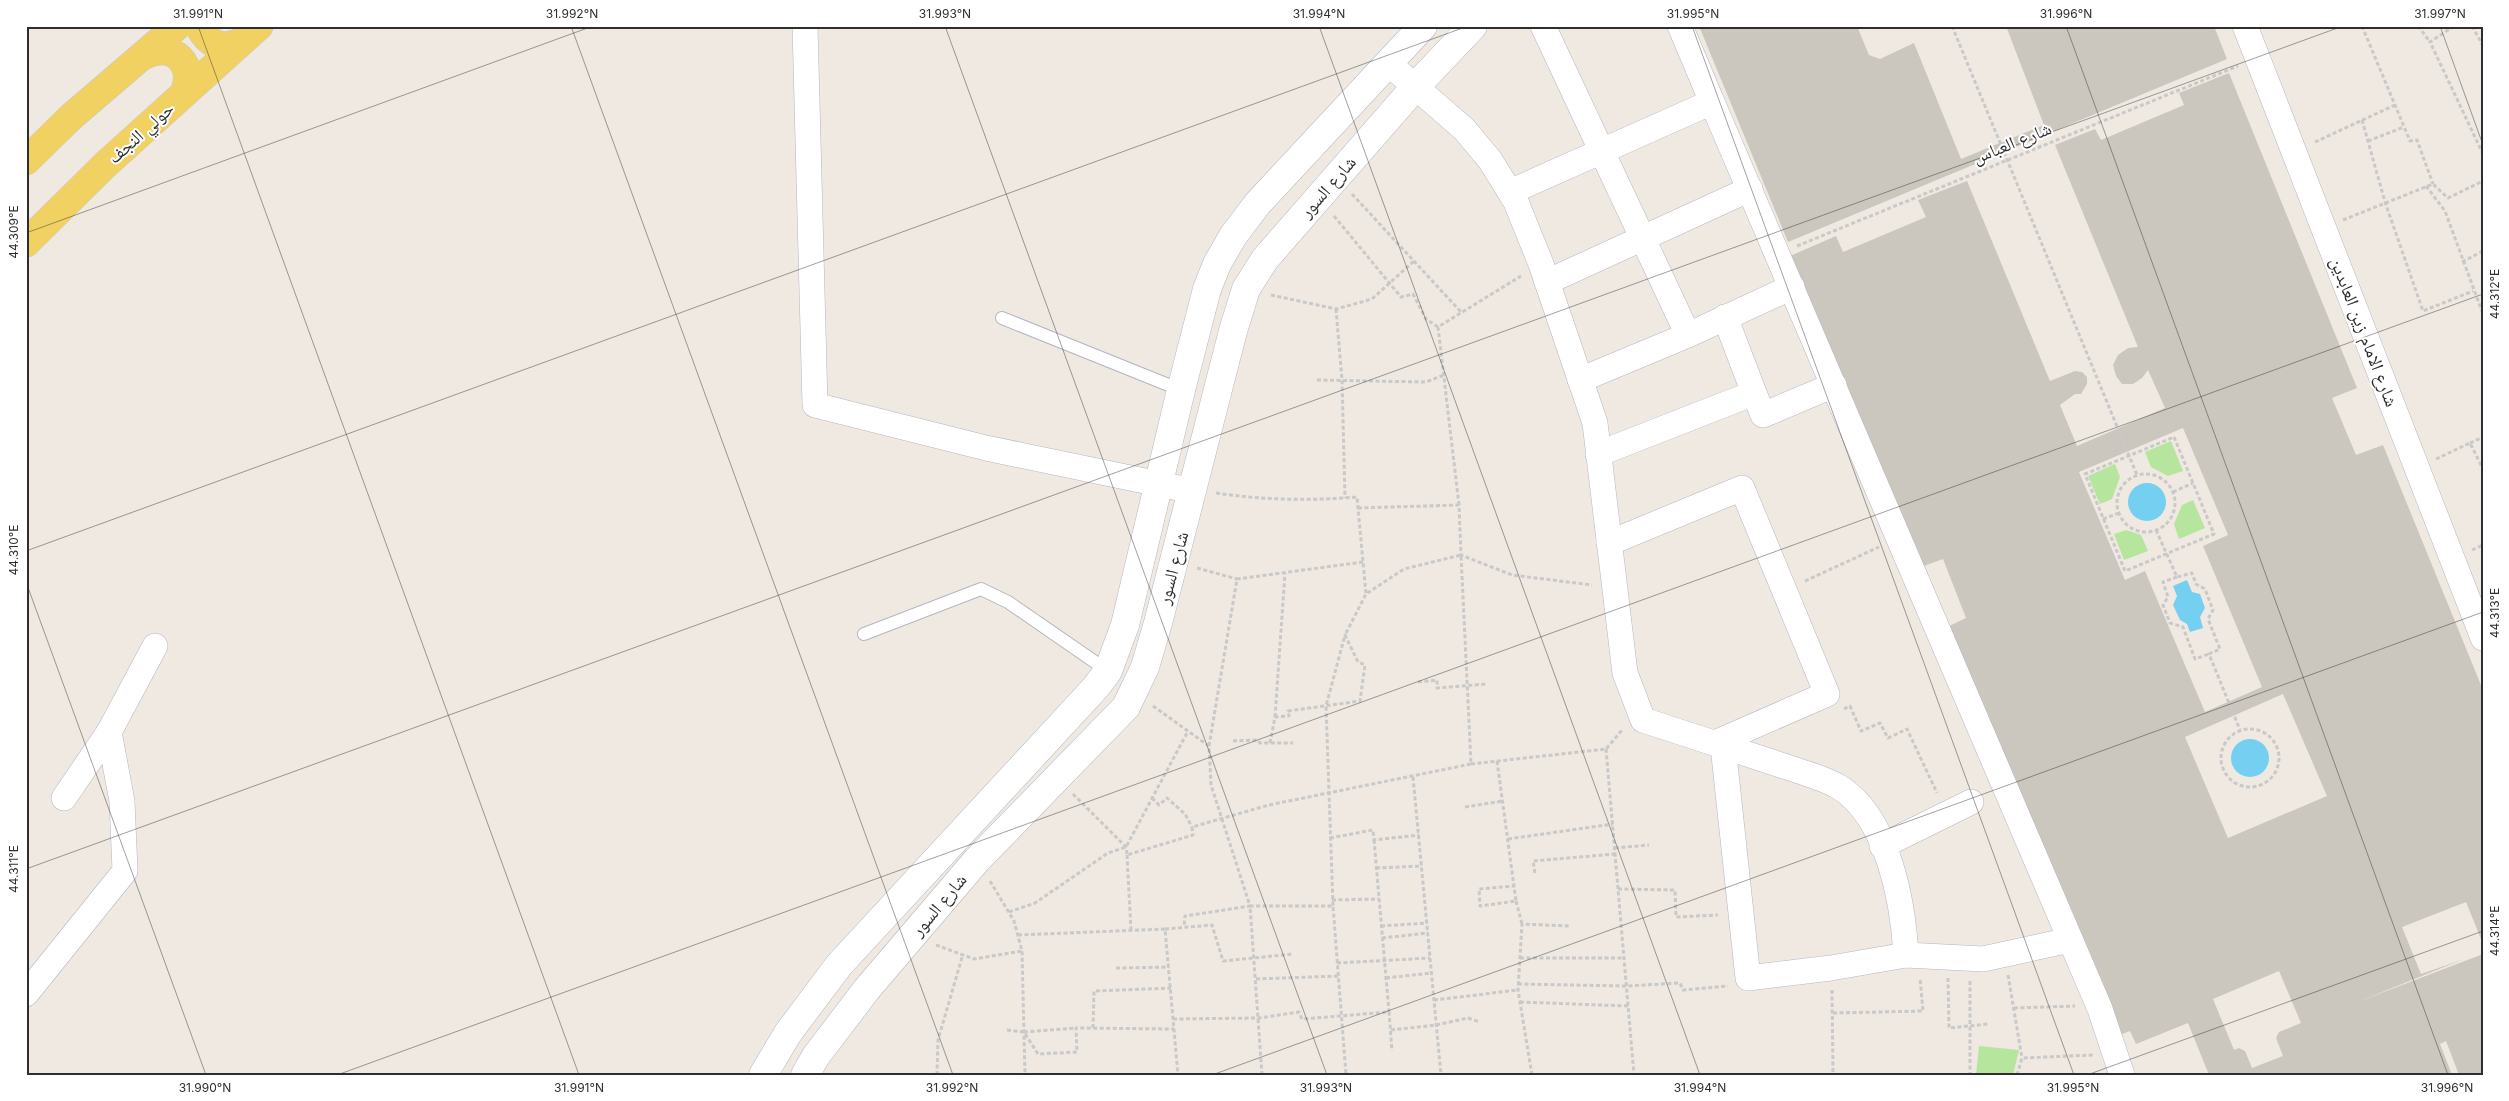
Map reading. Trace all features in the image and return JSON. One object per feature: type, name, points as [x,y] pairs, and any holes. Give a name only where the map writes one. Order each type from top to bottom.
[{"type":"main road","points":[[26,161],[71,117],[177,26]]},
{"type":"main road","points":[[199,26],[203,34],[217,45],[226,47],[251,34]]},
{"type":"main road","name":"شارع السور","points":[[764,1075],[788,1033],[839,966],[1108,671],[1134,594],[1181,390],[1207,289],[1217,264],[1233,236],[1258,203],[1424,26]]},
{"type":"main road","name":"شارع السور","points":[[805,1075],[842,1022],[977,860],[1120,713],[1134,693],[1145,667],[1175,562],[1233,331],[1246,289],[1264,260],[1416,86],[1473,26]]},
{"type":"main road","name":"حولي النجف","points":[[26,243],[105,165],[251,34]]},
{"type":"main road","points":[[145,55],[161,50],[177,56],[184,64],[188,73],[188,84],[184,93]]},
{"type":"street","points":[[805,26],[815,405],[986,448],[1193,490]]},
{"type":"street","points":[[1544,26],[1688,335]]},
{"type":"street","points":[[1680,26],[1900,537],[2100,1009],[2122,1075]]},
{"type":"street","name":"شارع الامام زين العابدين","points":[[2245,26],[2483,638]]},
{"type":"street","points":[[1388,63],[1464,129],[1490,160],[1510,192],[1544,273],[1595,423],[1625,673],[1643,720],[1838,786],[1854,798],[1862,808],[1882,846],[1896,885],[1904,934],[1912,956]]},
{"type":"street","points":[[1510,192],[1712,102]]},
{"type":"street","points":[[1544,273],[1643,238],[1750,189]]},
{"type":"street","points":[[1580,380],[1688,335],[1792,287]]},
{"type":"street","points":[[1725,317],[1763,415],[1834,385]]},
{"type":"street","points":[[1598,454],[1754,393]]},
{"type":"street","points":[[1609,543],[1742,488],[1827,694],[1719,745]]},
{"type":"street","points":[[64,798],[109,732],[155,646]]},
{"type":"street","points":[[26,994],[124,872],[122,801],[109,732]]},
{"type":"street","points":[[1719,745],[1742,914],[1748,978],[1912,956],[1983,959],[2070,940]]},
{"type":"street","points":[[1882,846],[1971,802]]},
{"type":"lane","points":[[1002,318],[1181,390]]},
{"type":"lane","points":[[864,634],[981,589],[1008,602],[1108,671]]},
{"type":"path","points":[[1952,26],[2137,475]]},
{"type":"path","points":[[2362,26],[2410,141],[2417,140],[2433,184],[2448,198],[2483,181]]},
{"type":"path","points":[[2418,26],[2430,42],[2482,152]]},
{"type":"path","points":[[2430,42],[2454,26]]},
{"type":"path","points":[[2472,26],[2483,46]]},
{"type":"path","name":"شارع العباس","points":[[1778,254],[2257,58]]},
{"type":"path","points":[[2294,152],[2395,105]]},
{"type":"path","points":[[2362,120],[2385,202],[2424,312],[2473,291]]},
{"type":"path","points":[[2368,141],[2404,127]]},
{"type":"path","points":[[1336,177],[1461,313]]},
{"type":"path","points":[[2323,228],[2433,184]]},
{"type":"path","points":[[2426,186],[2445,211],[2462,262],[2483,314]]},
{"type":"path","points":[[1320,198],[1401,297],[1414,294],[1426,319],[1438,327],[1459,505],[1471,764]]},
{"type":"path","points":[[2462,262],[2483,251]]},
{"type":"path","points":[[1246,289],[1336,309],[1372,299],[1391,284],[1414,261]]},
{"type":"path","points":[[1438,327],[1461,313],[1544,273]]},
{"type":"path","points":[[1336,309],[1342,380],[1344,498]]},
{"type":"path","points":[[1317,380],[1426,382],[1444,375]]},
{"type":"path","points":[[2416,468],[2483,437]]},
{"type":"path","points":[[2174,438],[2193,483],[2214,534],[2125,571],[2085,474],[2174,438]]},
{"type":"path","points":[[2470,443],[2483,470]]},
{"type":"path","points":[[2150,474],[2160,477],[2172,492],[2174,510],[2164,525],[2156,530],[2138,530],[2129,526],[2119,513],[2119,492],[2124,484],[2137,475],[2150,474]]},
{"type":"path","points":[[2172,492],[2193,483]]},
{"type":"path","points":[[1193,490],[1256,499],[1324,500],[1357,496],[1366,594]]},
{"type":"path","points":[[1358,508],[1459,505]]},
{"type":"path","points":[[2103,519],[2119,513]]},
{"type":"path","points":[[2156,530],[2176,578]]},
{"type":"path","points":[[1784,591],[1900,537]]},
{"type":"path","points":[[1346,1075],[1332,906],[1326,706],[1345,635],[1366,594],[1404,569],[1461,555],[1512,575],[1614,588]]},
{"type":"path","points":[[1175,562],[1237,579],[1363,562]]},
{"type":"path","points":[[1270,743],[1276,717],[1285,572]]},
{"type":"path","points":[[2192,573],[2196,584],[2205,589],[2213,610],[2208,619],[2220,649],[2195,659],[2183,627],[2170,623],[2163,605],[2168,597],[2163,582],[2176,578],[2192,573]]},
{"type":"path","points":[[1237,579],[1209,746],[1211,785],[1250,906],[1262,1075]]},
{"type":"path","points":[[1276,717],[1288,716],[1288,710],[1360,701],[1365,665],[1358,662],[1345,635]]},
{"type":"path","points":[[2209,654],[2240,730]]},
{"type":"path","points":[[1418,682],[1437,680],[1437,688],[1486,684]]},
{"type":"path","points":[[1134,693],[1209,746]]},
{"type":"path","points":[[1827,694],[1836,713],[1850,706],[1862,731],[1880,723],[1888,738],[1907,729],[1947,814]]},
{"type":"path","points":[[1192,827],[1269,805],[1329,795],[1471,764],[1606,749],[1639,710]]},
{"type":"path","points":[[2254,729],[2264,732],[2272,739],[2277,748],[2279,757],[2274,774],[2260,786],[2242,786],[2234,782],[2222,768],[2220,758],[2222,748],[2227,739],[2240,730],[2254,729]]},
{"type":"path","points":[[1131,930],[1126,847],[1188,731]]},
{"type":"path","points":[[1233,741],[1257,740],[1270,743],[1293,743]]},
{"type":"path","points":[[1606,749],[1634,1075]]},
{"type":"path","points":[[1497,762],[1516,902],[1522,924],[1518,990],[1532,1075]]},
{"type":"path","points":[[1413,777],[1441,1075]]},
{"type":"path","points":[[1057,778],[1126,847]]},
{"type":"path","points":[[1127,855],[1194,835],[1185,814],[1167,798],[1159,805],[1152,798]]},
{"type":"path","points":[[1465,807],[1503,801]]},
{"type":"path","points":[[1508,839],[1613,824]]},
{"type":"path","points":[[1330,838],[1373,830],[1392,1052]]},
{"type":"path","points":[[1374,840],[1419,835]]},
{"type":"path","points":[[1615,848],[1649,845]]},
{"type":"path","points":[[1009,912],[1035,903],[1108,853],[1126,847]]},
{"type":"path","points":[[1535,873],[1533,861],[1615,854]]},
{"type":"path","points":[[977,860],[1009,912],[1022,951],[1025,1075]]},
{"type":"path","points":[[1376,868],[1422,866]]},
{"type":"path","points":[[1514,886],[1479,889],[1480,906],[1516,902]]},
{"type":"path","points":[[1618,889],[1675,890],[1676,917],[1742,914]]},
{"type":"path","points":[[1332,900],[1379,899]]},
{"type":"path","points":[[1184,927],[1185,916],[1250,906],[1332,906]]},
{"type":"path","points":[[1382,926],[1427,923]]},
{"type":"path","points":[[1522,924],[1570,926]]},
{"type":"path","points":[[1018,935],[1212,926],[1223,961],[1293,954]]},
{"type":"path","points":[[1165,929],[1178,1075]]},
{"type":"path","points":[[1382,938],[1428,933]]},
{"type":"path","points":[[912,936],[974,958],[1022,951]]},
{"type":"path","points":[[937,1075],[938,1040],[962,954]]},
{"type":"path","points":[[2004,954],[2022,1058],[2017,1075]]},
{"type":"path","points":[[1832,1013],[1923,1011],[1912,956]]},
{"type":"path","points":[[1337,963],[1430,958]]},
{"type":"path","points":[[1520,958],[1624,958]]},
{"type":"path","points":[[1958,958],[1949,1028],[1988,1024]]},
{"type":"path","points":[[1958,958],[1970,1025],[1970,1075]]},
{"type":"path","points":[[1116,968],[1168,967]]},
{"type":"path","points":[[1831,968],[1833,1075]]},
{"type":"path","points":[[1386,978],[1431,972]]},
{"type":"path","points":[[1256,978],[1338,976]]},
{"type":"path","points":[[1518,984],[1627,986],[1680,983],[1683,990],[1728,986],[1727,979],[1748,978]]},
{"type":"path","points":[[1092,1028],[1094,991],[1171,988]]},
{"type":"path","points":[[1434,1000],[1518,990]]},
{"type":"path","points":[[1520,1002],[1628,1006]]},
{"type":"path","points":[[2014,1008],[2078,1005]]},
{"type":"path","points":[[1173,1019],[1259,1018],[1299,1012],[1302,1018],[1341,1017],[1389,1012]]},
{"type":"path","points":[[1390,1030],[1436,1025],[1468,1018],[1480,1022]]},
{"type":"path","points":[[1024,1032],[1038,1054],[1077,1052],[1076,1028]]},
{"type":"path","points":[[1007,1030],[1024,1032],[1076,1028],[1174,1029]]},
{"type":"path","points":[[2022,1058],[2093,1055]]},
{"type":"green space","points":[[2171,441],[2183,471],[2168,476],[2151,467],[2145,452]]},
{"type":"green space","points":[[2115,464],[2120,477],[2112,499],[2100,504],[2088,476]]},
{"type":"green space","points":[[2193,500],[2205,528],[2179,539],[2174,524],[2182,505]]},
{"type":"green space","points":[[2126,530],[2141,535],[2148,551],[2124,560],[2114,534]]},
{"type":"green space","points":[[1979,1046],[2019,1050],[2013,1075],[1976,1075]]},
{"type":"water","points":[[2147,483],[2160,489],[2166,502],[2160,515],[2147,521],[2134,515],[2128,502],[2134,489]]},
{"type":"water","points":[[2187,580],[2192,592],[2200,594],[2205,608],[2200,617],[2203,628],[2190,632],[2187,624],[2180,620],[2173,605],[2177,596],[2173,586]]},
{"type":"water","points":[[2250,739],[2263,745],[2269,758],[2263,771],[2250,777],[2237,771],[2231,758],[2237,745]]},
{"type":"building","points":[[1699,26],[1857,26],[1869,55],[1880,59],[1914,43],[1961,159],[2044,125],[2006,26],[2214,26],[2227,59],[1788,242]]},
{"type":"building","points":[[2229,73],[2357,388],[2332,398],[2356,455],[2383,445],[2483,690],[2483,944],[2466,902],[2402,927],[2421,974],[2464,959],[2355,1003],[2483,954],[2483,1075],[2459,1075],[2446,1041],[2440,1044],[2452,1075],[2209,1075],[2188,1023],[2136,1044],[2130,1031],[2112,1038],[1943,629],[1966,618],[1943,559],[1916,569],[1790,256],[1836,236],[1843,252],[1926,217],[1918,200],[1967,181],[2050,381],[2075,371],[2082,372],[2087,377],[2087,384],[2081,394],[2075,394],[2060,405],[2077,446],[2165,408],[2148,370],[2142,378],[2133,384],[2122,384],[2116,376],[2113,365],[2118,355],[2128,348],[2138,347],[2055,145],[2095,129],[2101,140],[2184,105],[2179,93]],"holes":[[[2183,428],[2228,535],[2203,546],[2262,687],[2205,712],[2145,571],[2125,580],[2079,472]],[[2283,694],[2327,796],[2228,838],[2185,737]],[[2279,971],[2301,1023],[2279,1032],[2276,1038],[2283,1056],[2252,1068],[2245,1051],[2239,1048],[2234,1050],[2213,999]]]}]
